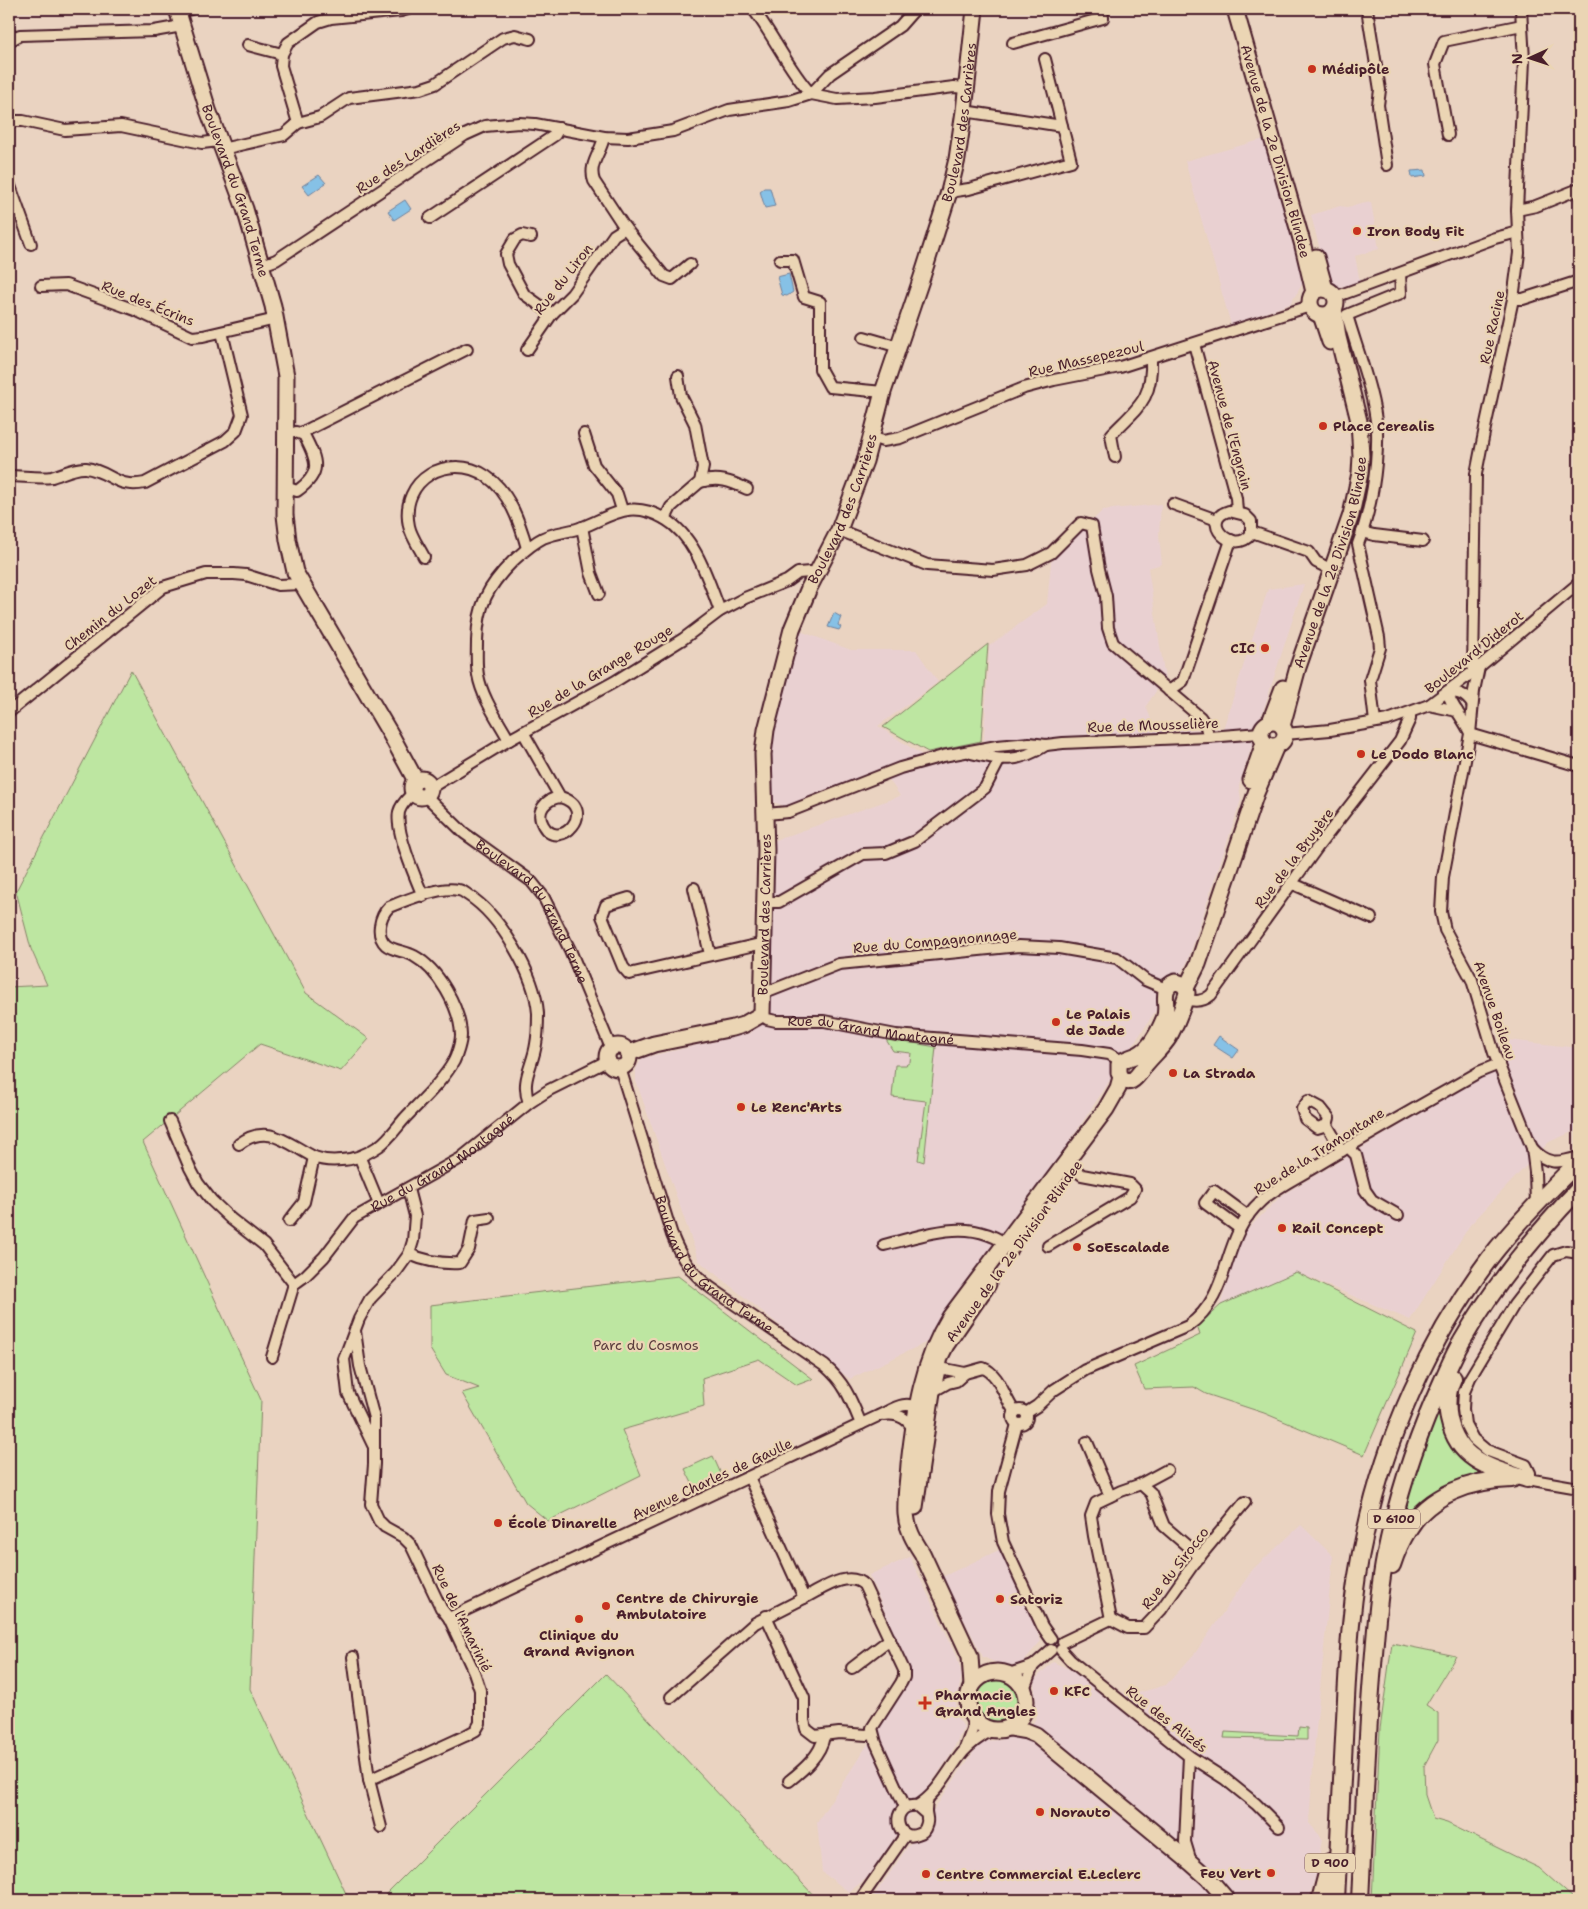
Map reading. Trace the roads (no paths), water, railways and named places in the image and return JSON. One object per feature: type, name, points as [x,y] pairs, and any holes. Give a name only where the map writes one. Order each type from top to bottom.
[{"type":"main road","name":"Boulevard des Carrières","points":[[762,1014],[766,902],[766,814],[763,754],[766,730],[792,629],[839,530],[865,461],[883,392],[949,192],[957,159],[964,111],[975,9]]},
{"type":"main road","name":"Avenue de la 2e Division Blindee","points":[[938,1373],[936,1340],[942,1329],[1009,1246],[1069,1166],[1126,1079],[1137,1079],[1148,1062],[1169,1037],[1178,989],[1192,958],[1351,515],[1360,473],[1359,422],[1335,324],[1323,302],[1302,242],[1235,9]]},
{"type":"main road","name":"Avenue de la 2e Division Blindee","points":[[1247,9],[1323,302],[1325,324],[1349,408],[1354,453],[1353,469],[1346,501],[1324,566],[1273,734]]},
{"type":"main road","name":"Boulevard du Grand Terme","points":[[182,10],[182,26],[221,145],[245,209],[276,319],[292,400],[294,432],[289,489],[293,540],[302,572],[302,584],[421,789]]},
{"type":"main road","points":[[1126,1079],[1118,1069],[1122,1061],[1142,1053],[1158,1031],[1178,989]]},
{"type":"main road","points":[[613,1059],[621,1046],[629,1053],[654,1044],[733,1028],[743,1025],[762,1014]]},
{"type":"main road","name":"D 6100","points":[[1336,1900],[1348,1668],[1354,1597],[1365,1534],[1387,1456],[1421,1372],[1458,1305],[1489,1259],[1536,1204],[1579,1159]]},
{"type":"main road","name":"D 6100","points":[[1360,1900],[1370,1701],[1377,1618],[1382,1577],[1392,1526],[1413,1452],[1425,1418],[1461,1342],[1520,1255],[1543,1227],[1579,1189]]},
{"type":"main road","name":"Avenue de la 2e Division Blindee","points":[[922,1553],[916,1516],[918,1409],[938,1373],[942,1353],[1009,1246]]},
{"type":"main road","points":[[1520,1255],[1452,1380],[1447,1396],[1447,1410],[1452,1430],[1459,1444],[1469,1456],[1495,1470],[1527,1479]]},
{"type":"main road","points":[[918,1409],[906,1498],[906,1515],[914,1541],[922,1553],[970,1656],[972,1686],[968,1702],[973,1717],[984,1728],[992,1730],[1010,1728],[1022,1717],[1025,1709],[1027,1699],[1024,1689],[1015,1678],[979,1664],[970,1656]]},
{"type":"main road","points":[[1377,1618],[1400,1544],[1409,1528],[1424,1510],[1439,1498],[1460,1487],[1496,1479],[1527,1479]]},
{"type":"main road","points":[[972,1686],[986,1674],[1002,1673]]},
{"type":"main road","points":[[1025,1709],[1036,1735]]},
{"type":"main road","points":[[1010,1728],[1026,1730],[1036,1735],[1191,1863],[1209,1879],[1227,1900]]},
{"type":"main road","name":"D 900","points":[[1320,1900],[1339,1826]]},
{"type":"street","points":[[298,124],[282,66],[282,54],[288,43],[318,22],[331,18],[408,9]]},
{"type":"street","points":[[753,9],[768,29],[801,83],[811,94],[830,74],[900,26],[915,9]]},
{"type":"street","points":[[1013,43],[1103,18],[1102,9]]},
{"type":"street","points":[[1367,9],[1380,90],[1378,105],[1387,165]]},
{"type":"street","name":"Rue Racine","points":[[1472,704],[1479,667],[1472,661],[1474,650],[1476,474],[1513,299],[1519,253],[1517,210],[1524,60],[1521,9]]},
{"type":"street","points":[[1448,135],[1435,64],[1444,41],[1522,25]]},
{"type":"street","points":[[9,40],[20,35],[170,30],[182,26]]},
{"type":"street","points":[[9,121],[23,121],[65,130],[121,126],[202,143],[221,145],[284,135],[298,124],[320,117],[349,98],[420,89],[435,84],[503,38],[515,35],[530,39]]},
{"type":"street","points":[[248,45],[282,54]]},
{"type":"street","points":[[949,192],[969,189],[1071,162],[1045,59]]},
{"type":"street","name":"Rue des Lardières","points":[[262,265],[276,260],[465,135],[485,126],[535,124],[604,137],[628,138],[673,131],[728,110],[789,101],[811,94],[837,99],[875,97],[954,87],[966,88]]},
{"type":"street","points":[[964,111],[1062,126]]},
{"type":"street","points":[[430,218],[555,135],[559,128]]},
{"type":"street","points":[[604,137],[592,167],[592,173],[594,181],[625,228],[664,276],[672,279],[690,264]]},
{"type":"street","points":[[9,183],[31,244]]},
{"type":"street","points":[[1517,210],[1536,206],[1579,189]]},
{"type":"street","name":"Rue du Liron","points":[[527,350],[552,314],[572,294],[614,235],[625,228]]},
{"type":"street","name":"Rue Massepezoul","points":[[871,437],[883,441],[900,438],[1036,385],[1120,367],[1151,358],[1323,302],[1495,238],[1518,232]]},
{"type":"street","points":[[531,237],[522,235],[515,239],[506,254],[508,264],[524,294],[552,314]]},
{"type":"street","points":[[780,260],[793,260],[804,297],[820,302],[820,369],[830,388],[883,392]]},
{"type":"street","points":[[1375,722],[1370,680],[1380,648],[1380,637],[1358,544],[1374,479],[1377,430],[1372,399],[1347,315],[1401,293],[1400,274]]},
{"type":"street","points":[[1513,299],[1523,299],[1579,281]]},
{"type":"street","name":"Rue des Écrins","points":[[41,286],[66,285],[135,310],[192,337],[276,319]]},
{"type":"street","points":[[9,476],[50,477],[84,468],[119,483],[133,485],[145,483],[225,441],[236,431],[242,415],[222,332]]},
{"type":"street","points":[[864,337],[899,347]]},
{"type":"street","name":"Avenue de l'Engrain","points":[[1194,344],[1236,498],[1237,512]]},
{"type":"street","points":[[294,432],[467,349]]},
{"type":"street","points":[[1115,457],[1111,435],[1145,399],[1152,377],[1151,358]]},
{"type":"street","points":[[678,376],[682,396],[695,424],[701,448],[703,466],[700,482]]},
{"type":"street","points":[[289,489],[297,491],[301,488],[314,472],[316,466],[304,435],[294,432]]},
{"type":"street","points":[[584,434],[594,466],[617,494],[622,510]]},
{"type":"street","points":[[424,557],[409,526],[408,507],[412,493],[422,480],[433,473],[444,468],[457,466],[472,469],[488,476],[498,487],[510,504],[522,529],[527,548]]},
{"type":"street","points":[[665,519],[671,507],[700,482],[714,478],[733,482],[747,488]]},
{"type":"street","points":[[1173,504],[1217,520]]},
{"type":"street","points":[[509,740],[486,696],[478,676],[476,656],[477,630],[481,607],[488,591],[502,572],[527,548],[542,539],[582,528],[622,510],[639,510],[665,519],[684,536],[697,555],[720,611]]},
{"type":"street","points":[[1224,512],[1237,512],[1248,518],[1252,526],[1252,532],[1244,540],[1236,542],[1220,535],[1216,527],[1217,520],[1224,512]]},
{"type":"street","points":[[839,530],[927,566],[993,570],[1027,565],[1051,553],[1081,524],[1092,526],[1099,570],[1106,596],[1108,628],[1113,643],[1200,717],[1205,724],[1209,737]]},
{"type":"street","points":[[582,528],[592,573],[599,594]]},
{"type":"street","points":[[1252,532],[1309,552],[1316,562],[1324,566]]},
{"type":"street","points":[[1362,532],[1423,541]]},
{"type":"street","points":[[1170,691],[1183,680],[1230,540]]},
{"type":"street","name":"Rue de la Grange Rouge","points":[[421,789],[614,682],[683,639],[720,611],[744,598],[786,581],[798,572],[810,572],[813,582]]},
{"type":"street","name":"Chemin du Lozet","points":[[9,712],[163,587],[206,574],[234,574],[278,585],[302,584]]},
{"type":"street","points":[[786,581],[798,581],[804,584],[813,582]]},
{"type":"street","name":"Boulevard Diderot","points":[[1273,734],[1338,729],[1375,722],[1429,706],[1479,667],[1579,583]]},
{"type":"street","points":[[1474,650],[1479,667]]},
{"type":"street","points":[[1472,704],[1468,698],[1459,692],[1447,692],[1451,703],[1465,721],[1470,734],[1579,766]]},
{"type":"street","name":"Avenue Boileau","points":[[1472,704],[1470,734],[1443,877],[1441,912],[1448,936],[1472,980],[1499,1064],[1532,1148],[1536,1204]]},
{"type":"street","points":[[1429,706],[1457,711]]},
{"type":"street","name":"Rue de la Bruyère","points":[[1178,989],[1193,1002],[1201,1001],[1211,995],[1291,883],[1400,741],[1410,719],[1410,713]]},
{"type":"street","points":[[524,732],[560,797]]},
{"type":"street","name":"Rue de Mousselière","points":[[766,814],[788,812],[900,768],[942,756],[997,746],[1029,743],[1046,746],[1064,743],[1273,734]]},
{"type":"street","name":"Rue de Mousselière","points":[[968,752],[1000,760],[1009,760],[1032,754],[1046,746]]},
{"type":"street","points":[[766,902],[779,902],[863,854],[886,853],[915,841],[985,788],[1000,760]]},
{"type":"street","points":[[421,789],[399,810],[399,826],[410,865],[422,896]]},
{"type":"street","name":"Boulevard du Grand Terme","points":[[421,789],[464,833],[531,881],[543,896],[561,931],[613,1059],[672,1235],[679,1254],[688,1267],[697,1278],[825,1366],[835,1375],[843,1384],[861,1424]]},
{"type":"street","points":[[1291,883],[1371,918]]},
{"type":"street","points":[[694,888],[710,954]]},
{"type":"street","points":[[239,1144],[256,1134],[273,1135],[321,1159],[341,1160],[360,1158],[381,1145],[433,1088],[455,1060],[461,1036],[457,1015],[448,993],[438,976],[423,960],[388,947],[382,938],[380,929],[384,912],[389,907],[444,889],[460,890],[475,900],[495,918],[508,935],[525,970],[538,1012],[536,1044],[525,1081],[525,1091],[529,1103]]},
{"type":"street","points":[[629,898],[606,905],[602,916],[623,967],[629,974],[764,943]]},
{"type":"street","name":"Rue du Compagnonnage","points":[[762,991],[770,991],[839,964],[1019,946],[1059,948],[1117,958],[1146,980],[1178,989]]},
{"type":"street","name":"Rue du Grand Montagné","points":[[762,1014],[767,1019],[776,1021],[824,1021],[896,1034],[1082,1050],[1109,1054],[1122,1061]]},
{"type":"street","name":"Rue du Grand Montagné","points":[[294,1284],[324,1257],[354,1218],[461,1158],[529,1103],[563,1083],[613,1059]]},
{"type":"street","name":"Rue de la Tramontane","points":[[1026,1414],[1054,1390],[1085,1370],[1188,1326],[1200,1318],[1217,1293],[1239,1228],[1261,1201],[1345,1149],[1479,1072],[1499,1064]]},
{"type":"street","points":[[170,1121],[198,1183],[212,1201],[231,1219],[264,1245],[294,1284],[272,1357]]},
{"type":"street","points":[[1327,1125],[1345,1149],[1356,1156],[1365,1190],[1372,1200],[1398,1214]]},
{"type":"street","points":[[1532,1148],[1542,1158],[1550,1162],[1557,1163],[1579,1159]]},
{"type":"street","points":[[289,1221],[304,1202],[314,1157]]},
{"type":"street","points":[[360,1158],[379,1204]]},
{"type":"street","points":[[1048,1246],[1130,1197],[1135,1189],[1130,1184],[1082,1175],[1069,1166]]},
{"type":"street","name":"Rue de l'Amarinié","points":[[374,1448],[348,1393],[344,1360],[370,1299],[396,1272],[409,1254],[413,1241],[415,1216],[408,1188]]},
{"type":"street","points":[[1239,1228],[1205,1203],[1214,1192],[1248,1216]]},
{"type":"street","points":[[409,1254],[446,1264],[460,1263],[469,1250],[475,1220],[490,1218]]},
{"type":"street","points":[[884,1245],[948,1229],[960,1228],[991,1235],[1009,1246]]},
{"type":"street","points":[[1579,1253],[1566,1251],[1553,1255],[1514,1305],[1470,1378],[1464,1392],[1463,1409],[1465,1424],[1473,1439],[1486,1450],[1526,1465],[1530,1473],[1527,1479],[1579,1488]]},
{"type":"street","name":"Rue de l'Amarinié","points":[[355,1331],[360,1366],[374,1418],[371,1492],[374,1512],[385,1527],[403,1536],[411,1545],[441,1608],[449,1618],[477,1681],[480,1699],[480,1723],[476,1730],[369,1780]]},
{"type":"street","points":[[918,1409],[938,1373],[965,1374],[983,1368],[994,1373],[1003,1394],[1014,1412],[1013,1420],[1017,1424],[1024,1424],[1027,1417],[1026,1414],[1021,1410],[1014,1412]]},
{"type":"street","name":"Avenue Charles de Gaulle","points":[[449,1618],[878,1416],[918,1409]]},
{"type":"street","points":[[1017,1424],[999,1491],[1000,1523],[1003,1542],[1042,1626],[1056,1645]]},
{"type":"street","points":[[1087,1442],[1110,1496]]},
{"type":"street","points":[[1024,1689],[1033,1666],[1056,1645],[1111,1619],[1091,1516],[1096,1503],[1141,1484],[1167,1470]]},
{"type":"street","points":[[749,1477],[804,1598]]},
{"type":"street","points":[[1141,1484],[1151,1493],[1164,1526],[1200,1557]]},
{"type":"street","name":"Rue du Sirocco","points":[[1111,1619],[1128,1628],[1144,1628],[1161,1610],[1200,1557],[1245,1502]]},
{"type":"street","points":[[671,1697],[755,1623],[766,1616],[846,1578],[860,1580],[864,1584],[904,1670],[904,1677],[875,1722],[872,1734],[905,1807]]},
{"type":"street","points":[[766,1616],[804,1698],[806,1729],[815,1736],[839,1733],[872,1734]]},
{"type":"street","points":[[852,1668],[890,1639]]},
{"type":"street","name":"Rue des Alizés","points":[[1056,1645],[1071,1661],[1189,1756],[1225,1779],[1256,1804],[1279,1827]]},
{"type":"street","points":[[353,1657],[369,1780],[381,1827]]},
{"type":"street","points":[[1002,1673],[1033,1666]]},
{"type":"street","points":[[964,1751],[972,1730],[973,1717]]},
{"type":"street","points":[[928,1799],[925,1813],[928,1823],[923,1831],[915,1836],[906,1834],[898,1823],[899,1814],[905,1807],[916,1806],[928,1799],[964,1751],[992,1730]]},
{"type":"street","points":[[789,1782],[808,1766],[823,1742],[824,1736]]},
{"type":"street","points":[[1189,1756],[1185,1842],[1191,1863]]},
{"type":"street","points":[[916,1806],[925,1813]]},
{"type":"street","points":[[860,1900],[906,1834]]},
{"type":"water","points":[[1425,170],[1426,176],[1412,178],[1411,171]]},
{"type":"water","points":[[319,175],[326,183],[309,195],[302,186]]},
{"type":"water","points":[[764,188],[770,188],[775,206],[765,208],[760,191]]},
{"type":"water","points":[[405,200],[411,209],[394,220],[388,211]]},
{"type":"water","points":[[789,274],[793,292],[787,296],[782,295],[777,277]]},
{"type":"water","points":[[834,613],[841,617],[838,625],[841,627],[839,630],[828,627]]},
{"type":"water","points":[[1219,1036],[1239,1050],[1233,1058],[1213,1045]]},
{"type":"place","name":"Médipôle","points":[[1312,69]]},
{"type":"place","name":"Iron Body Fit","points":[[1357,231]]},
{"type":"place","name":"Place Cerealis","points":[[1323,426]]},
{"type":"place","name":"CIC","points":[[1265,648]]},
{"type":"place","name":"Le Dodo Blanc","points":[[1361,754]]},
{"type":"place","name":"Le Palais de Jade","points":[[1056,1022]]},
{"type":"place","name":"La Strada","points":[[1173,1073]]},
{"type":"place","name":"Le Renc'Arts","points":[[741,1107]]},
{"type":"place","name":"Rail Concept","points":[[1282,1228]]},
{"type":"place","name":"SoEscalade","points":[[1077,1247]]},
{"type":"place","name":"École Dinarelle","points":[[498,1523]]},
{"type":"place","name":"Satoriz","points":[[1000,1599]]},
{"type":"place","name":"Centre de Chirurgie Ambulatoire","points":[[606,1606]]},
{"type":"place","name":"Clinique du Grand Avignon","points":[[579,1619]]},
{"type":"place","name":"KFC","points":[[1054,1691]]},
{"type":"place","name":"Pharmacie Grand Angles","points":[[925,1703]]},
{"type":"place","name":"Norauto","points":[[1040,1812]]},
{"type":"place","name":"Feu Vert","points":[[1271,1873]]},
{"type":"place","name":"Centre Commercial E.Leclerc","points":[[926,1874]]},
{"type":"park label","name":"Parc du Cosmos","points":[[646,1345]]}]
